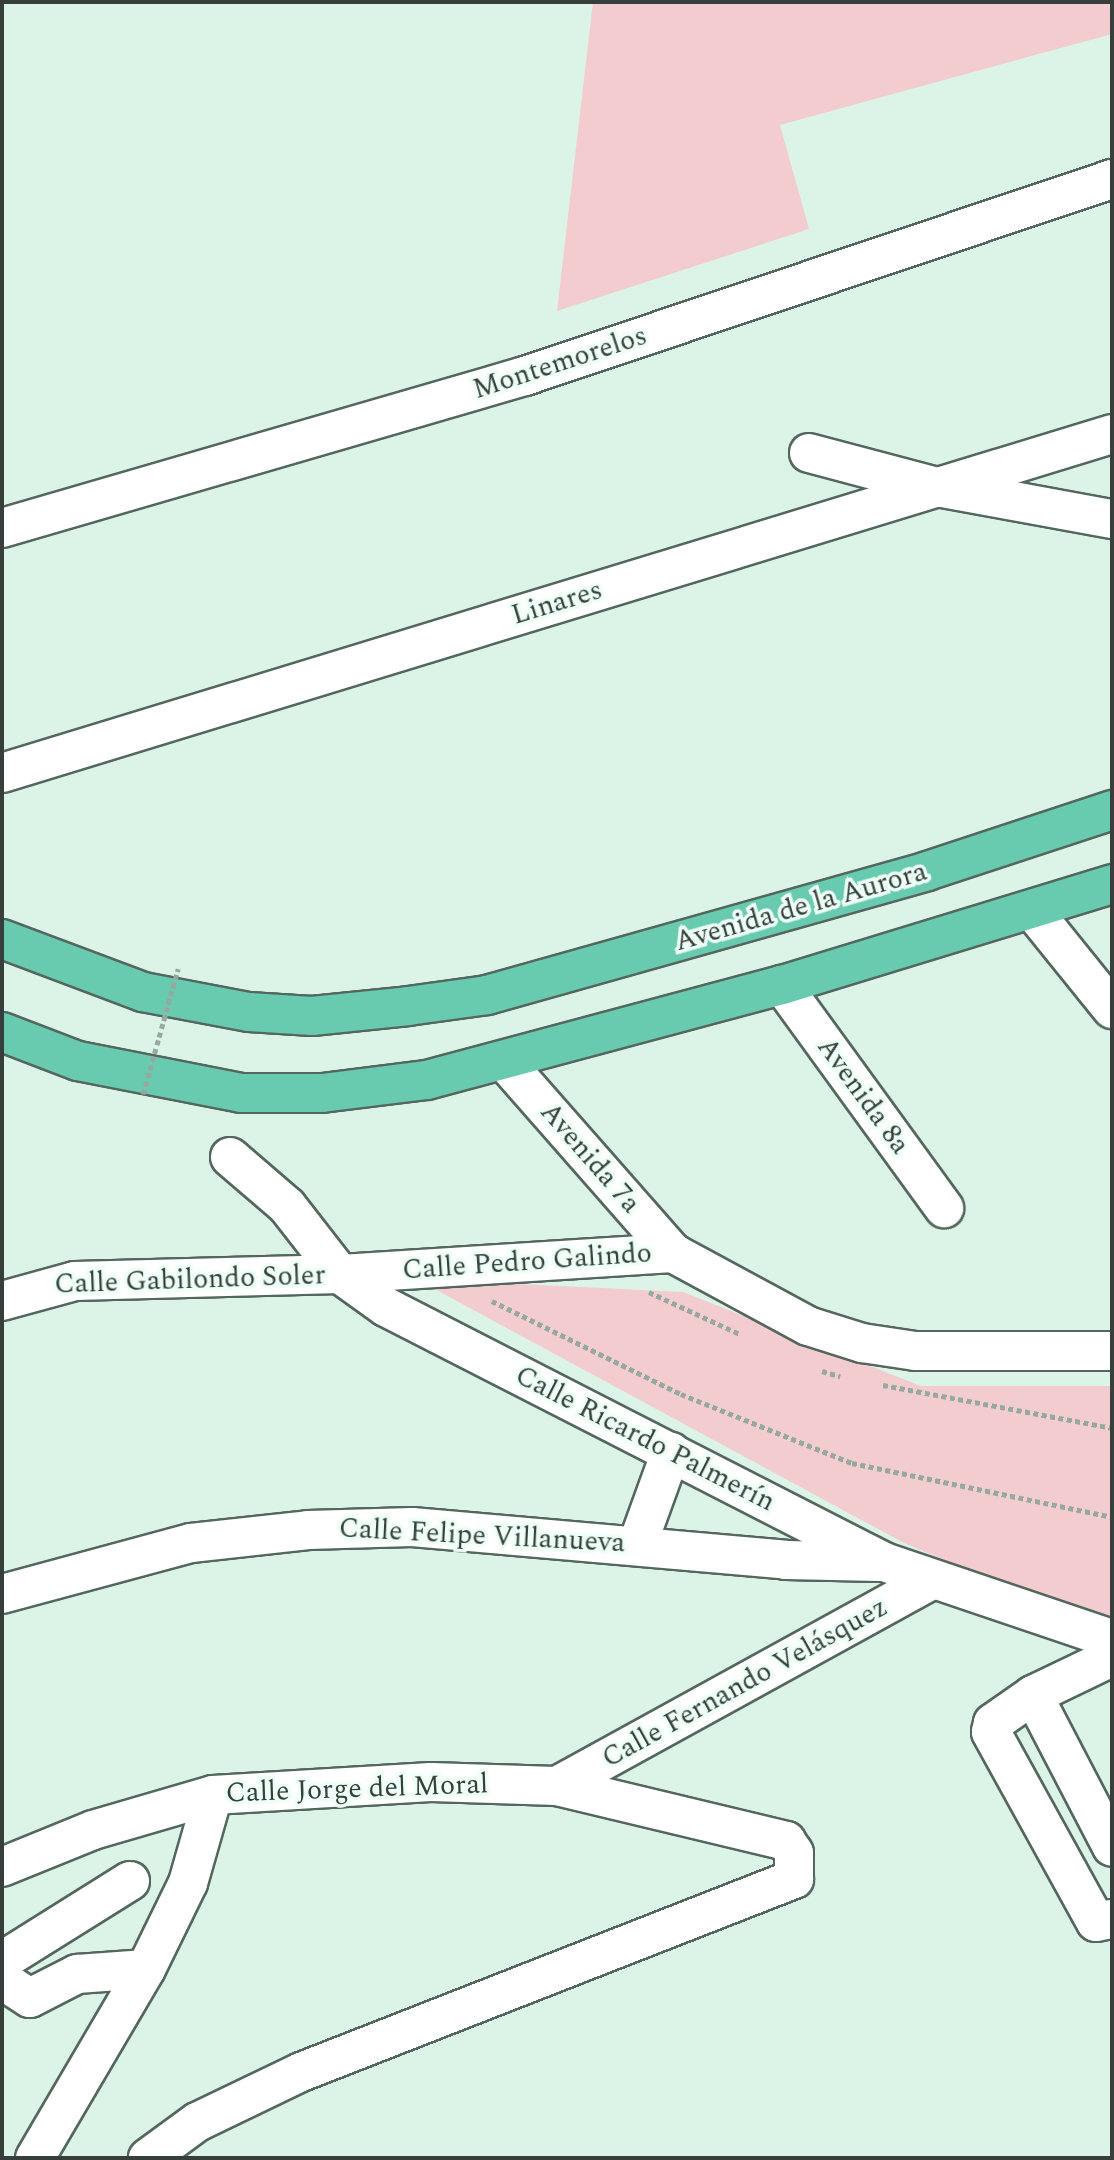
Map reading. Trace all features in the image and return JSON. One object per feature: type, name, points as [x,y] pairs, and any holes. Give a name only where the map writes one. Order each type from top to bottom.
[{"type":"main road","name":"Avenida de la Aurora","points":[[2,939],[143,992],[281,1016],[487,995],[927,871],[1112,810]]},
{"type":"main road","points":[[2,1032],[78,1061],[241,1093],[322,1093],[506,1063],[1033,911],[1112,884]]},
{"type":"street","name":"Montemorelos","points":[[2,528],[525,376],[1112,179]]},
{"type":"street","name":"Linares","points":[[2,773],[1112,434]]},
{"type":"street","points":[[809,453],[937,487],[1112,519]]},
{"type":"street","points":[[1033,911],[1112,1009]]},
{"type":"street","name":"Avenida 8a","points":[[782,985],[944,1208]]},
{"type":"street","name":"Avenida 7a","points":[[506,1063],[673,1253]]},
{"type":"street","name":"Calle Ricardo Palmerín","points":[[230,1157],[287,1206],[340,1274],[386,1307],[884,1562],[1110,1645]]},
{"type":"street","name":"Calle Pedro Galindo","points":[[340,1274],[673,1253],[808,1326],[862,1343],[915,1351],[1112,1351]]},
{"type":"street","name":"Calle Gabilondo Soler","points":[[2,1301],[75,1281],[340,1274]]},
{"type":"street","points":[[638,1544],[671,1452]]},
{"type":"street","name":"Calle Felipe Villanueva","points":[[2,1594],[191,1543],[308,1530],[412,1527],[638,1544],[786,1560],[884,1562]]},
{"type":"street","name":"Calle Fernando Velásquez","points":[[557,1786],[932,1580]]},
{"type":"street","points":[[1110,1645],[993,1723],[991,1732],[1096,1922],[1112,1919]]},
{"type":"street","points":[[1033,1695],[1112,1847]]},
{"type":"street","name":"Calle Jorge del Moral","points":[[2,1867],[93,1830],[213,1795],[431,1782],[557,1786],[786,1841],[797,1872],[782,1884],[301,2072],[197,2122],[148,2158]]},
{"type":"street","points":[[35,2158],[146,1969],[188,1883],[213,1795]]},
{"type":"street","points":[[2,1961],[130,1881]]},
{"type":"street","points":[[2,1980],[30,1998],[77,1974],[146,1969]]},
{"type":"path","points":[[143,1094],[178,969]]},
{"type":"path","points":[[486,1298],[681,1394],[852,1463],[1112,1517]]},
{"type":"shaded area","points":[[593,2],[1112,2],[1112,34],[780,125],[809,229],[557,311]]},
{"type":"shaded area","points":[[416,1279],[683,1292],[921,1386],[1112,1386],[1112,1630],[904,1543]]}]
